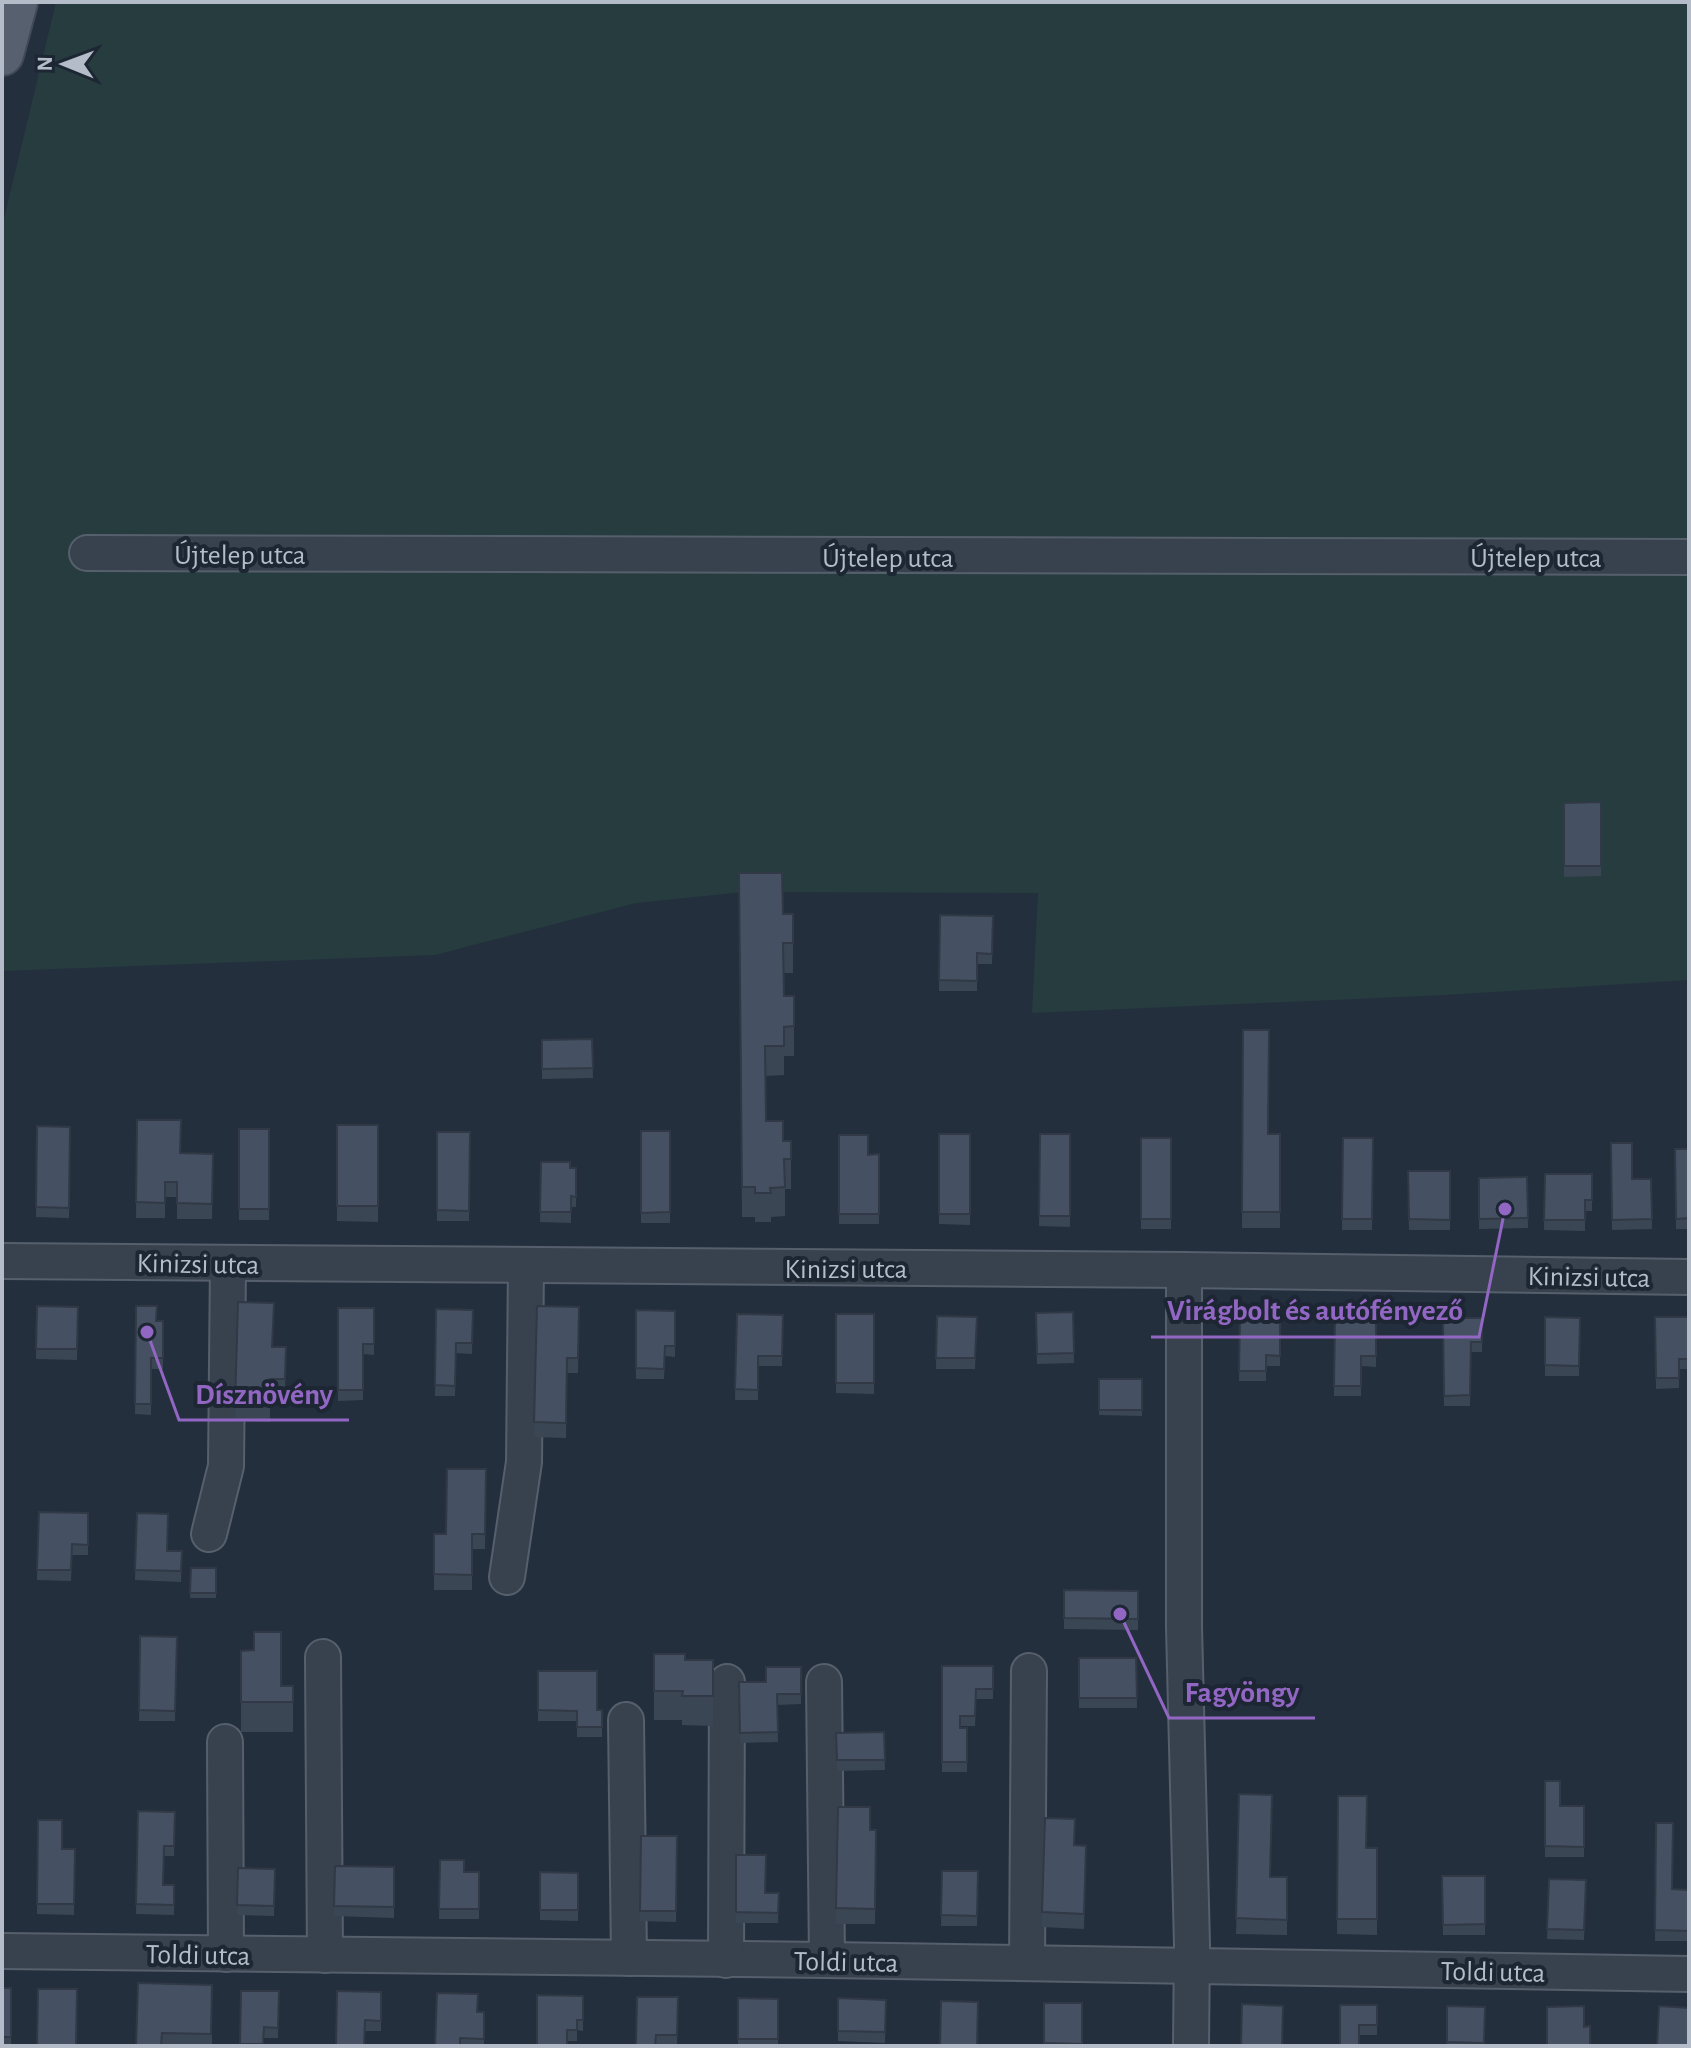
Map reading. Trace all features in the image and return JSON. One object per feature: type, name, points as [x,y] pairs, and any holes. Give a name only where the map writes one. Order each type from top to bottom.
[{"type":"main road","points":[[2,54],[16,2]]},
{"type":"street","name":"Újtelep utca","points":[[87,553],[1689,557]]},
{"type":"street","name":"Kinizsi utca","points":[[2,1261],[1689,1277]]},
{"type":"street","points":[[209,1534],[226,1466],[228,1263]]},
{"type":"street","points":[[507,1577],[524,1462],[526,1267]]},
{"type":"street","points":[[1184,1270],[1184,1627],[1191,2046]]},
{"type":"street","points":[[323,1657],[325,1955]]},
{"type":"street","points":[[1027,1963],[1029,1671]]},
{"type":"street","points":[[726,1960],[727,1682]]},
{"type":"street","points":[[824,1682],[827,1960]]},
{"type":"street","points":[[626,1720],[629,1958]]},
{"type":"street","points":[[225,1742],[226,1954]]},
{"type":"street","name":"Toldi utca","points":[[2,1951],[1689,1974]]},
{"type":"green space","points":[[56,2],[1689,2],[1689,980],[1445,995],[1032,1013],[1038,893],[744,892],[636,903],[435,955],[2,971],[2,227]]},
{"type":"building","points":[[1601,802],[1601,866],[1564,866],[1564,803]]},
{"type":"building","points":[[739,873],[782,873],[783,914],[793,914],[793,943],[783,943],[784,996],[794,996],[794,1026],[784,1027],[784,1046],[765,1046],[766,1121],[783,1121],[783,1141],[791,1141],[791,1159],[784,1159],[785,1187],[770,1188],[771,1193],[755,1193],[755,1187],[742,1187]]},
{"type":"building","points":[[940,915],[993,916],[992,954],[977,953],[977,981],[939,980]]},
{"type":"building","points":[[1243,1030],[1269,1030],[1268,1134],[1280,1134],[1280,1212],[1242,1212]]},
{"type":"building","points":[[592,1039],[593,1068],[542,1069],[542,1040]]},
{"type":"building","points":[[137,1120],[181,1120],[180,1153],[213,1154],[212,1204],[177,1203],[177,1182],[165,1182],[165,1203],[136,1202]]},
{"type":"building","points":[[337,1125],[378,1125],[378,1206],[337,1206]]},
{"type":"building","points":[[37,1126],[70,1127],[69,1208],[36,1207]]},
{"type":"building","points":[[239,1129],[269,1129],[269,1209],[239,1209]]},
{"type":"building","points":[[641,1131],[670,1131],[670,1212],[641,1213]]},
{"type":"building","points":[[437,1132],[470,1132],[469,1211],[437,1210]]},
{"type":"building","points":[[939,1134],[970,1134],[970,1214],[939,1214]]},
{"type":"building","points":[[1040,1134],[1070,1134],[1070,1216],[1039,1216]]},
{"type":"building","points":[[839,1135],[868,1135],[868,1155],[879,1154],[879,1214],[839,1214]]},
{"type":"building","points":[[1141,1138],[1171,1138],[1171,1219],[1141,1219]]},
{"type":"building","points":[[1343,1138],[1373,1138],[1372,1219],[1342,1219]]},
{"type":"building","points":[[1611,1143],[1632,1143],[1632,1179],[1651,1179],[1652,1219],[1612,1220]]},
{"type":"building","points":[[1675,1149],[1689,1149],[1689,1218],[1676,1219]]},
{"type":"building","points":[[541,1162],[570,1162],[570,1168],[576,1168],[576,1197],[571,1196],[571,1212],[540,1212]]},
{"type":"building","points":[[1408,1171],[1450,1171],[1450,1220],[1409,1219]]},
{"type":"building","points":[[1545,1174],[1592,1174],[1592,1200],[1585,1200],[1585,1220],[1544,1220]]},
{"type":"building","points":[[1527,1177],[1528,1218],[1479,1219],[1479,1178]]},
{"type":"building","points":[[238,1302],[274,1303],[272,1347],[286,1347],[285,1379],[270,1379],[270,1406],[235,1405]]},
{"type":"building","points":[[37,1306],[78,1307],[77,1349],[36,1349]]},
{"type":"building","points":[[136,1306],[157,1306],[156,1321],[163,1321],[163,1358],[151,1358],[151,1404],[135,1404]]},
{"type":"building","points":[[537,1306],[579,1307],[578,1358],[567,1358],[566,1423],[534,1422]]},
{"type":"building","points":[[338,1308],[374,1308],[374,1344],[363,1344],[363,1390],[338,1390]]},
{"type":"building","points":[[436,1309],[473,1310],[472,1343],[456,1343],[455,1386],[435,1385]]},
{"type":"building","points":[[636,1310],[675,1311],[675,1346],[665,1346],[664,1369],[636,1368]]},
{"type":"building","points":[[1073,1312],[1074,1353],[1037,1354],[1036,1313]]},
{"type":"building","points":[[737,1314],[783,1315],[782,1356],[758,1356],[758,1390],[735,1389]]},
{"type":"building","points":[[836,1314],[874,1314],[874,1383],[836,1383]]},
{"type":"building","points":[[937,1316],[977,1317],[975,1358],[936,1358]]},
{"type":"building","points":[[1545,1317],[1580,1318],[1579,1366],[1545,1365]]},
{"type":"building","points":[[1655,1317],[1689,1317],[1689,1359],[1679,1359],[1679,1378],[1656,1378]]},
{"type":"building","points":[[1240,1318],[1280,1318],[1280,1356],[1266,1355],[1266,1371],[1239,1371]]},
{"type":"building","points":[[1335,1318],[1376,1318],[1376,1356],[1361,1356],[1361,1386],[1334,1386]]},
{"type":"building","points":[[1443,1318],[1482,1318],[1482,1342],[1471,1342],[1470,1395],[1444,1396]]},
{"type":"building","points":[[1099,1379],[1142,1379],[1142,1410],[1099,1410]]},
{"type":"building","points":[[447,1469],[486,1469],[485,1534],[472,1534],[472,1575],[434,1574],[434,1534],[446,1534]]},
{"type":"building","points":[[39,1512],[88,1513],[88,1545],[72,1544],[71,1570],[37,1570]]},
{"type":"building","points":[[137,1513],[168,1514],[167,1551],[182,1551],[181,1571],[135,1570]]},
{"type":"building","points":[[191,1568],[216,1568],[216,1593],[190,1593]]},
{"type":"building","points":[[1064,1590],[1138,1591],[1138,1619],[1064,1618]]},
{"type":"building","points":[[254,1632],[281,1632],[281,1686],[293,1686],[293,1702],[241,1702],[241,1651],[254,1650]]},
{"type":"building","points":[[140,1636],[177,1637],[175,1711],[139,1710]]},
{"type":"building","points":[[654,1654],[685,1654],[685,1660],[713,1660],[713,1696],[682,1696],[683,1691],[654,1691]]},
{"type":"building","points":[[1079,1658],[1136,1658],[1137,1698],[1079,1698]]},
{"type":"building","points":[[942,1666],[993,1666],[993,1689],[976,1689],[975,1716],[960,1716],[960,1728],[967,1728],[967,1762],[942,1762]]},
{"type":"building","points":[[766,1667],[801,1667],[801,1694],[777,1694],[778,1732],[740,1733],[739,1682],[766,1682]]},
{"type":"building","points":[[538,1671],[597,1671],[597,1710],[602,1710],[602,1727],[577,1727],[577,1711],[538,1710]]},
{"type":"building","points":[[884,1732],[885,1760],[837,1760],[836,1733]]},
{"type":"building","points":[[1545,1781],[1560,1781],[1560,1806],[1584,1806],[1584,1847],[1545,1846]]},
{"type":"building","points":[[1239,1794],[1272,1795],[1270,1877],[1287,1877],[1287,1920],[1236,1918]]},
{"type":"building","points":[[1338,1796],[1367,1796],[1366,1848],[1377,1848],[1377,1919],[1337,1919]]},
{"type":"building","points":[[838,1807],[870,1807],[870,1830],[876,1830],[875,1909],[836,1908]]},
{"type":"building","points":[[138,1811],[175,1812],[174,1846],[164,1846],[163,1885],[174,1885],[174,1905],[136,1904]]},
{"type":"building","points":[[1045,1818],[1075,1819],[1074,1845],[1086,1846],[1084,1914],[1042,1912]]},
{"type":"building","points":[[38,1820],[62,1820],[62,1849],[75,1849],[74,1904],[37,1904]]},
{"type":"building","points":[[1656,1823],[1673,1823],[1672,1889],[1689,1890],[1689,1931],[1655,1930]]},
{"type":"building","points":[[641,1836],[677,1836],[676,1911],[640,1911]]},
{"type":"building","points":[[736,1855],[766,1855],[765,1893],[779,1893],[778,1913],[736,1912]]},
{"type":"building","points":[[440,1860],[464,1860],[464,1872],[479,1872],[479,1909],[439,1909]]},
{"type":"building","points":[[335,1866],[394,1867],[394,1907],[334,1906]]},
{"type":"building","points":[[238,1868],[275,1869],[274,1906],[237,1905]]},
{"type":"building","points":[[942,1871],[978,1871],[977,1916],[941,1915]]},
{"type":"building","points":[[540,1872],[578,1873],[578,1910],[540,1910]]},
{"type":"building","points":[[1442,1876],[1485,1876],[1485,1924],[1443,1925]]},
{"type":"building","points":[[1549,1879],[1586,1880],[1584,1930],[1547,1929]]},
{"type":"building","points":[[138,1983],[212,1985],[211,2034],[162,2033],[161,2046],[136,2046]]},
{"type":"building","points":[[2,1988],[11,1988],[11,2037],[2,2037]]},
{"type":"building","points":[[38,1989],[77,1989],[76,2046],[37,2046]]},
{"type":"building","points":[[241,1991],[279,1991],[278,2028],[264,2027],[263,2044],[240,2044]]},
{"type":"building","points":[[337,1991],[381,1992],[381,2021],[365,2020],[364,2046],[336,2046]]},
{"type":"building","points":[[437,1993],[478,1994],[477,2012],[484,2012],[484,2039],[460,2038],[460,2046],[435,2046]]},
{"type":"building","points":[[537,1995],[583,1996],[583,2020],[577,2020],[577,2030],[567,2030],[567,2046],[537,2046]]},
{"type":"building","points":[[637,1997],[678,1997],[677,2035],[656,2035],[655,2046],[636,2046]]},
{"type":"building","points":[[738,1998],[778,1999],[778,2039],[738,2039]]},
{"type":"building","points":[[838,1998],[886,2000],[885,2032],[838,2031]]},
{"type":"building","points":[[941,2001],[978,2002],[977,2046],[940,2046]]},
{"type":"building","points":[[1044,2003],[1082,2003],[1082,2044],[1044,2043]]},
{"type":"building","points":[[1242,2004],[1283,2006],[1282,2046],[1241,2046]]},
{"type":"building","points":[[1340,2005],[1377,2005],[1377,2025],[1359,2025],[1359,2046],[1340,2046]]},
{"type":"building","points":[[1447,2006],[1485,2007],[1484,2043],[1447,2042]]},
{"type":"building","points":[[1584,2006],[1584,2027],[1590,2026],[1590,2046],[1547,2046],[1547,2007]]},
{"type":"building","points":[[1659,2006],[1689,2008],[1689,2046],[1657,2046]]},
{"type":"place","name":"Virágbolt és autófényező","points":[[1505,1209]]},
{"type":"place","name":"Dísznövény","points":[[147,1332]]},
{"type":"place","name":"Fagyöngy","points":[[1120,1614]]}]
